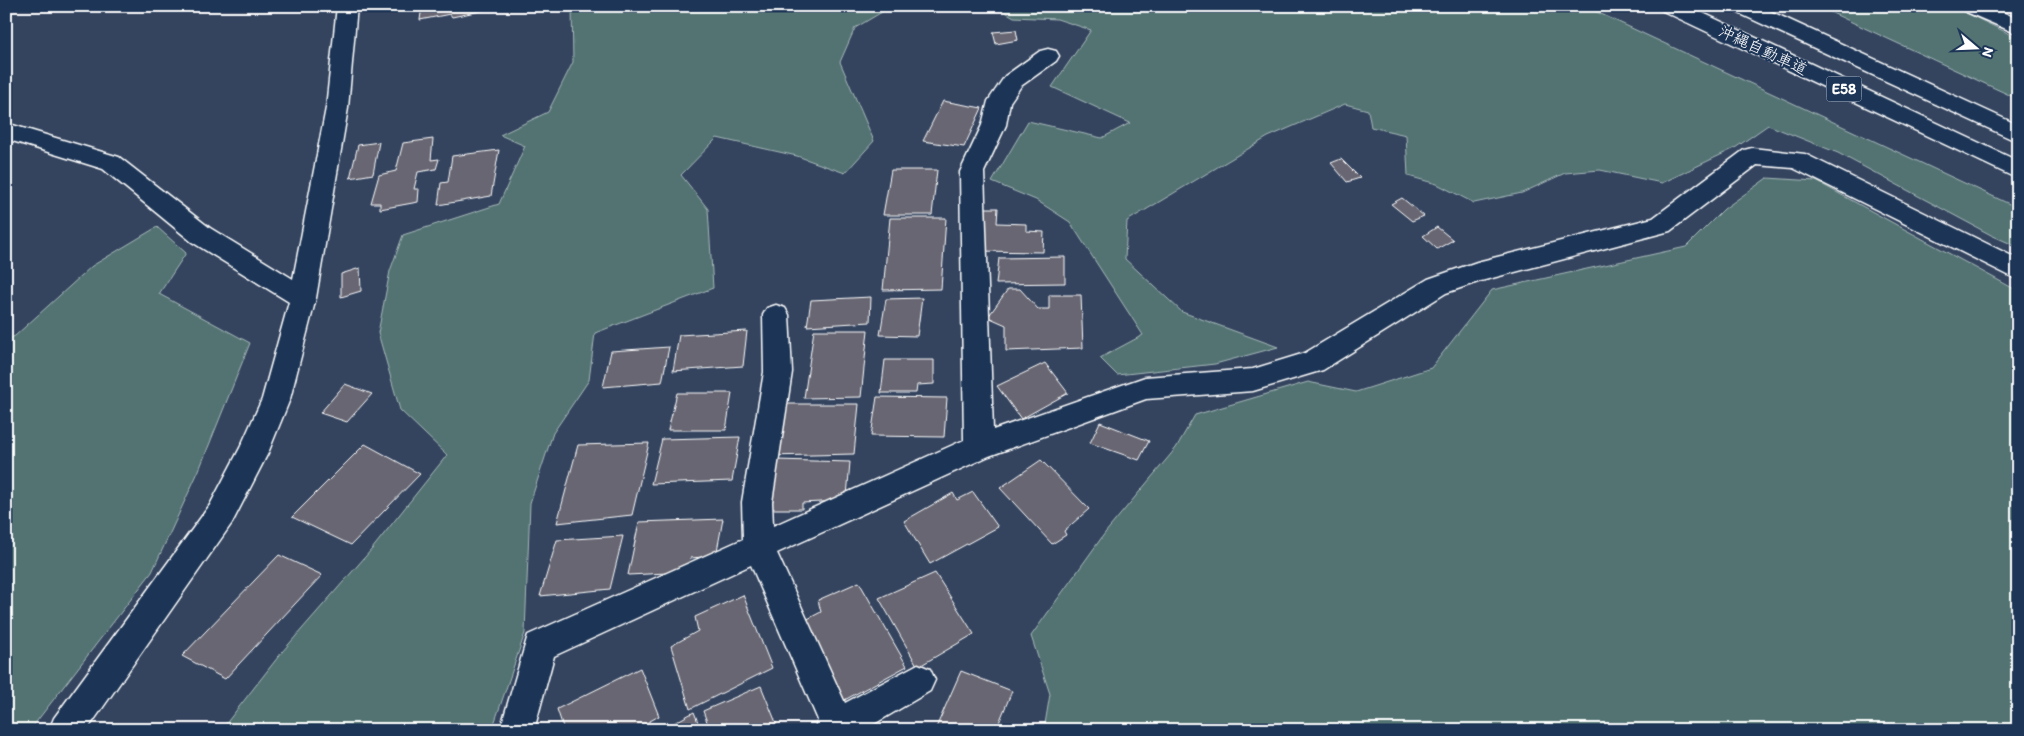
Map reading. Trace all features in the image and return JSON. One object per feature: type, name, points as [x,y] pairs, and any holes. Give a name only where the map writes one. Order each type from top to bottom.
[{"type":"main road","points":[[66,730],[221,514],[254,453],[276,399],[303,298],[337,108],[347,6]]},
{"type":"main road","name":"沖縄自動車道","points":[[1670,6],[2018,171]]},
{"type":"main road","name":"沖縄自動車道","points":[[1741,6],[2018,134]]},
{"type":"main road","points":[[1971,6],[2018,27]]},
{"type":"main road","points":[[978,447],[972,172],[994,125],[999,101],[1013,81],[1048,56]]},
{"type":"main road","points":[[6,131],[111,163],[201,235],[303,298]]},
{"type":"main road","points":[[517,730],[540,646],[978,447],[1145,388],[1253,380],[1313,362],[1437,286],[1476,272],[1661,225],[1752,156],[1797,160],[2018,270]]},
{"type":"main road","points":[[776,316],[778,372],[757,502],[759,547],[834,728],[918,680]]},
{"type":"green space","points":[[568,6],[892,6],[855,28],[840,62],[874,141],[845,173],[797,156],[717,138],[681,175],[708,209],[713,288],[595,333],[589,380],[553,433],[530,503],[525,633],[492,730],[221,730],[282,652],[372,549],[447,455],[400,410],[378,333],[390,271],[403,235],[499,204],[525,146],[500,135],[548,112],[573,62],[572,8]]},
{"type":"green space","points":[[995,6],[1584,6],[2018,208],[2018,247],[1991,235],[1838,153],[1768,125],[1735,148],[1662,183],[1600,170],[1565,173],[1522,193],[1474,203],[1437,184],[1408,176],[1406,135],[1371,127],[1368,110],[1345,104],[1268,137],[1127,221],[1125,259],[1182,312],[1278,347],[1215,364],[1117,375],[1100,358],[1143,335],[1070,222],[1036,200],[992,182],[1028,121],[1102,138],[1130,123],[1052,87],[1091,30],[1057,19],[1014,17]]},
{"type":"green space","points":[[1817,6],[1952,6],[2018,38],[2018,99]]},
{"type":"green space","points":[[1767,178],[1816,181],[2018,291],[2018,730],[1044,730],[1050,694],[1031,636],[1105,533],[1176,448],[1195,415],[1308,382],[1356,392],[1431,368],[1492,290],[1686,247],[1724,209]]},
{"type":"green space","points":[[157,227],[186,253],[159,294],[250,343],[199,470],[152,572],[30,730],[6,730],[6,340],[15,336],[92,266]]},
{"type":"building","points":[[422,6],[504,6],[452,17],[450,14],[420,20]]},
{"type":"building","points":[[1016,30],[1018,40],[996,44],[993,32]]},
{"type":"building","points":[[943,101],[982,108],[964,147],[923,141]]},
{"type":"building","points":[[433,139],[431,160],[439,159],[436,169],[418,172],[414,189],[419,189],[418,202],[380,209],[380,203],[371,203],[379,175],[396,171],[403,143]]},
{"type":"building","points":[[379,142],[373,174],[350,178],[358,145]]},
{"type":"building","points":[[499,150],[491,196],[438,205],[441,183],[448,182],[452,156]]},
{"type":"building","points":[[1341,159],[1360,178],[1347,182],[1331,163]]},
{"type":"building","points":[[891,170],[937,170],[932,215],[883,215]]},
{"type":"building","points":[[1402,198],[1424,216],[1412,221],[1391,204]]},
{"type":"building","points":[[980,208],[998,208],[997,223],[1026,224],[1026,231],[1044,232],[1043,252],[978,251]]},
{"type":"building","points":[[890,218],[946,218],[941,289],[883,290]]},
{"type":"building","points":[[1437,227],[1453,240],[1437,249],[1423,236]]},
{"type":"building","points":[[1065,257],[1065,283],[996,284],[999,258]]},
{"type":"building","points":[[360,268],[361,291],[341,297],[341,274]]},
{"type":"building","points":[[1008,289],[1020,289],[1038,309],[1049,309],[1049,295],[1081,295],[1083,348],[1006,351],[1006,325],[988,317]]},
{"type":"building","points":[[871,297],[870,322],[807,326],[811,300]]},
{"type":"building","points":[[922,298],[917,336],[880,335],[886,299]]},
{"type":"building","points":[[814,330],[868,330],[861,397],[804,398]]},
{"type":"building","points":[[747,331],[743,366],[673,371],[679,335]]},
{"type":"building","points":[[669,347],[662,382],[603,387],[611,351]]},
{"type":"building","points":[[885,360],[934,360],[934,384],[917,385],[916,393],[881,393]]},
{"type":"building","points":[[1045,363],[1068,393],[1021,419],[997,386]]},
{"type":"building","points":[[345,384],[372,394],[347,422],[320,413]]},
{"type":"building","points":[[677,393],[732,393],[726,430],[668,430]]},
{"type":"building","points":[[877,397],[947,398],[944,437],[871,436]]},
{"type":"building","points":[[780,404],[859,404],[854,454],[770,456]]},
{"type":"building","points":[[1100,422],[1149,441],[1139,460],[1090,443]]},
{"type":"building","points":[[740,437],[732,481],[651,484],[662,439]]},
{"type":"building","points":[[649,443],[632,515],[557,523],[578,445]]},
{"type":"building","points":[[365,444],[420,474],[351,545],[292,517]]},
{"type":"building","points":[[776,460],[850,462],[847,496],[839,501],[802,503],[802,509],[767,509]]},
{"type":"building","points":[[1041,460],[1089,509],[1064,531],[1066,535],[1052,544],[1000,488]]},
{"type":"building","points":[[973,492],[998,527],[930,564],[904,521],[953,493],[957,500]]},
{"type":"building","points":[[723,519],[716,556],[690,558],[687,572],[628,575],[639,522]]},
{"type":"building","points":[[623,536],[610,589],[540,596],[557,540]]},
{"type":"building","points":[[279,555],[322,575],[225,679],[182,656]]},
{"type":"building","points":[[935,573],[974,634],[918,667],[879,598]]},
{"type":"building","points":[[859,582],[907,666],[839,703],[800,623],[821,612],[818,600]]},
{"type":"building","points":[[743,595],[772,668],[690,709],[671,646],[698,631],[695,617]]},
{"type":"building","points":[[640,668],[659,716],[634,730],[564,730],[557,709]]},
{"type":"building","points":[[961,671],[1012,691],[996,730],[935,730]]},
{"type":"building","points":[[761,686],[779,730],[710,730],[703,711]]},
{"type":"building","points":[[694,712],[701,730],[661,730]]}]
